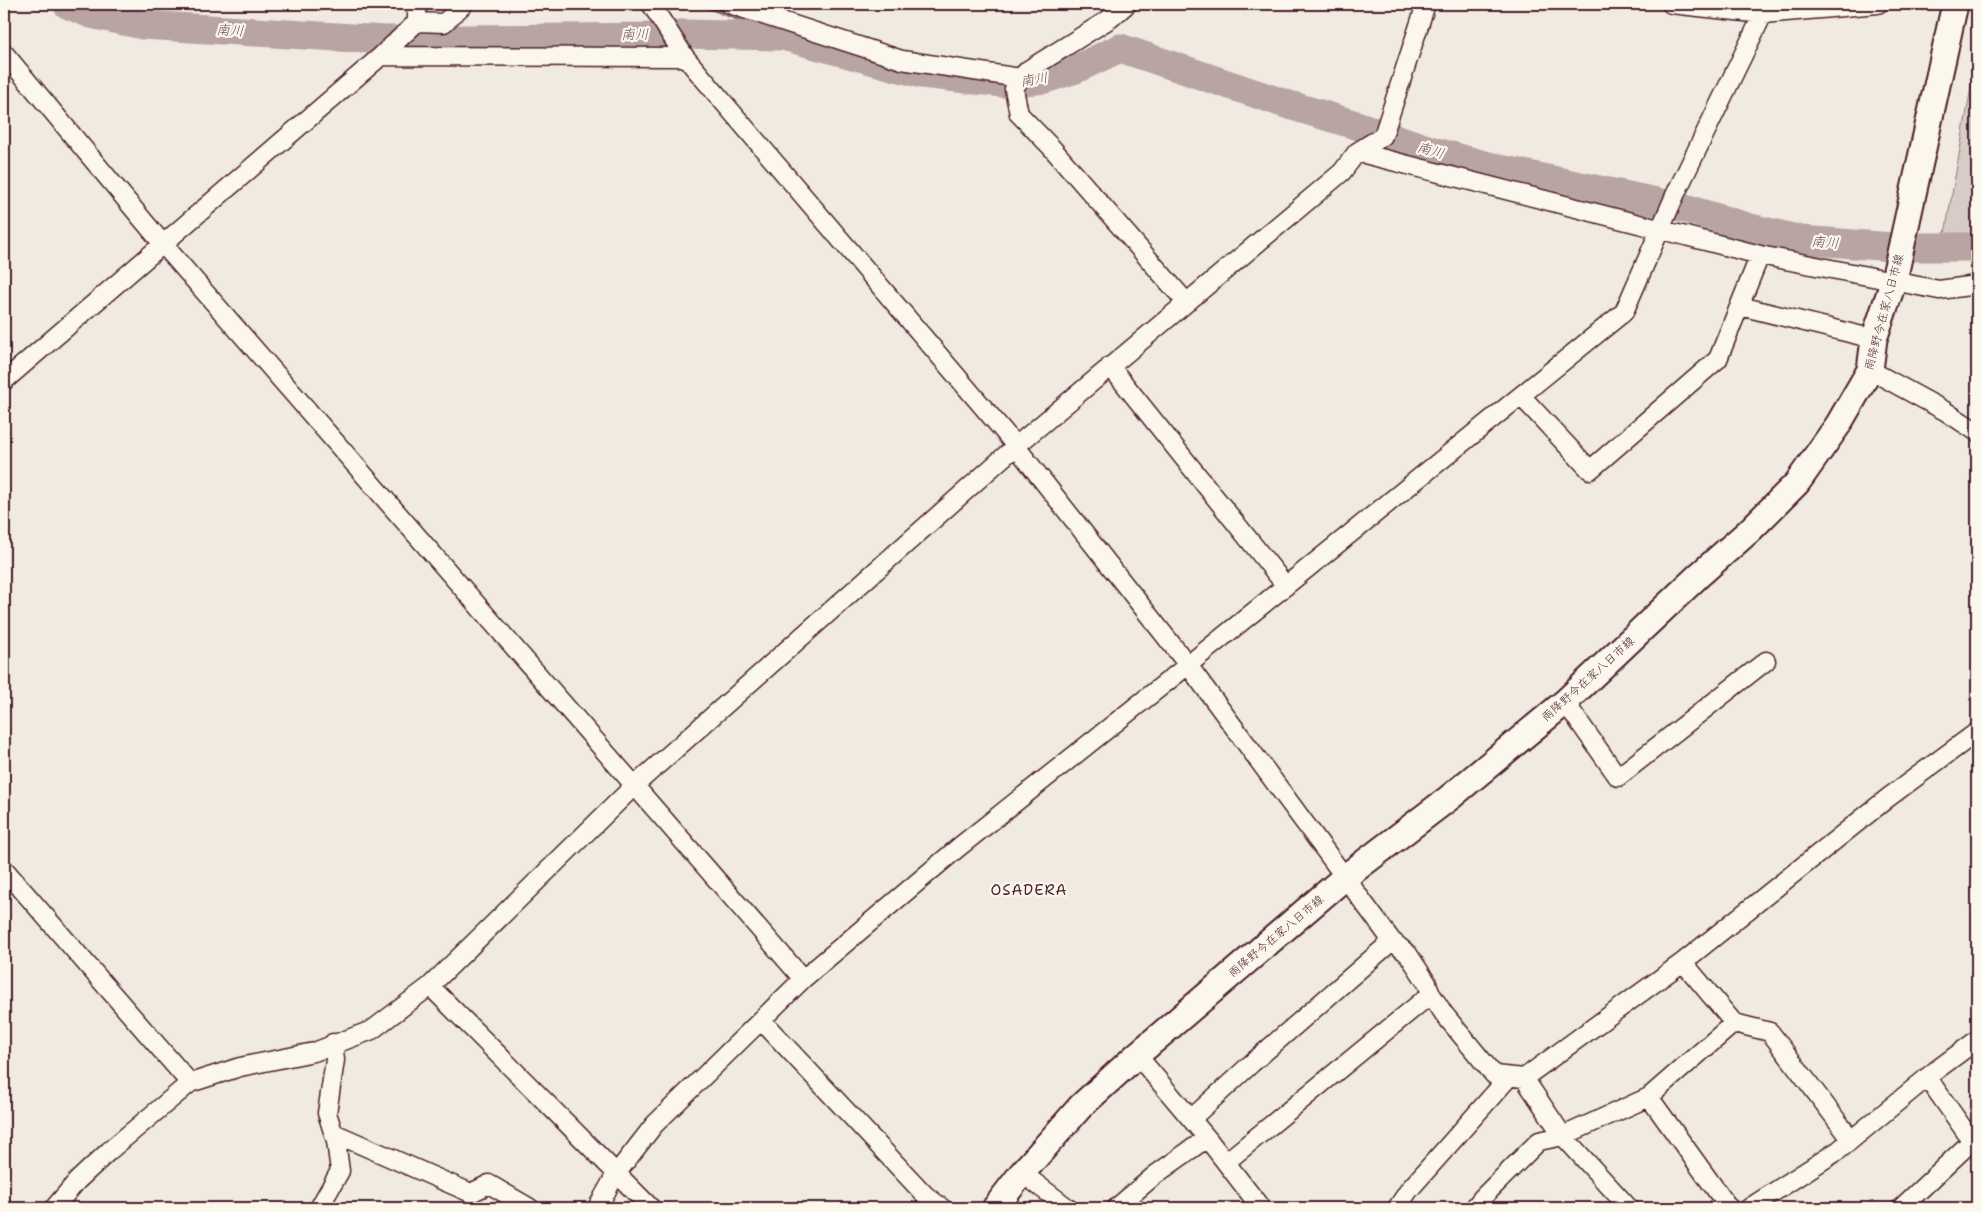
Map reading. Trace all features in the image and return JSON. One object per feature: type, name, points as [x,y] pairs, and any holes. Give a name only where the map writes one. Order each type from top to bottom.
[{"type":"main road","name":"雨降野今在家八日市線","points":[[995,1208],[1022,1173],[1081,1106],[1137,1055],[1344,878],[1448,798],[1565,702],[1698,576],[1749,531],[1797,483],[1838,426],[1870,370],[1874,339],[1894,280],[1955,4]]},
{"type":"street","points":[[4,381],[381,56],[417,22],[417,8],[412,4]]},
{"type":"street","points":[[417,22],[444,24],[464,4]]},
{"type":"street","points":[[651,4],[686,57],[1016,446],[1188,665],[1392,941],[1408,954],[1427,983],[1431,994],[1494,1075],[1516,1077],[1563,1136],[1626,1207]]},
{"type":"street","points":[[729,4],[902,60],[1020,78]]},
{"type":"street","points":[[1128,4],[1111,18],[1028,70],[1020,78],[1014,89],[1019,114],[1051,147],[1186,302]]},
{"type":"street","points":[[54,1208],[109,1151],[190,1084],[240,1067],[314,1052],[333,1043],[372,1030],[430,986],[634,786],[1016,446],[1342,172],[1358,152],[1383,136],[1426,4]]},
{"type":"street","points":[[1671,4],[1763,14],[1878,4]]},
{"type":"street","points":[[597,1208],[616,1174],[654,1126],[803,979],[959,847],[1188,665],[1624,312],[1676,193],[1763,14]]},
{"type":"street","points":[[4,53],[162,243],[803,979]]},
{"type":"street","points":[[381,56],[686,57]]},
{"type":"street","points":[[1358,152],[1760,255],[1939,290],[1977,285]]},
{"type":"street","points":[[1521,396],[1590,470],[1718,359],[1760,255]]},
{"type":"street","points":[[1740,306],[1874,339]]},
{"type":"street","points":[[1110,366],[1286,586]]},
{"type":"street","points":[[1870,370],[1945,411],[1977,432]]},
{"type":"street","points":[[1565,702],[1618,777],[1766,661]]},
{"type":"street","points":[[1397,1208],[1409,1190],[1516,1077],[1684,962],[1889,797],[1977,732]]},
{"type":"street","points":[[4,868],[190,1084]]},
{"type":"street","points":[[1191,1119],[1392,941]]},
{"type":"street","points":[[1684,962],[1734,1023],[1770,1032],[1851,1139]]},
{"type":"street","points":[[430,986],[651,1208]]},
{"type":"street","points":[[1226,1162],[1431,994]]},
{"type":"street","points":[[761,1020],[925,1195],[942,1208]]},
{"type":"street","points":[[1474,1208],[1539,1141],[1563,1136],[1649,1097],[1734,1023]]},
{"type":"street","points":[[1749,1208],[1839,1150],[1927,1077],[1977,1040]]},
{"type":"street","points":[[319,1208],[340,1171],[336,1141],[327,1113],[335,1060],[333,1043]]},
{"type":"street","points":[[1137,1055],[1207,1138],[1261,1208]]},
{"type":"street","points":[[1900,1208],[1974,1144],[1927,1077]]},
{"type":"street","points":[[1649,1097],[1729,1208]]},
{"type":"street","points":[[334,1133],[471,1193],[489,1184],[530,1208]]},
{"type":"street","points":[[1116,1208],[1155,1176],[1207,1138]]},
{"type":"street","points":[[1022,1173],[1068,1208]]},
{"type":"shaded area","points":[[1977,54],[1977,239],[1965,242],[1944,239]]},
{"type":"waterway","name":"南川","points":[[67,4],[91,14],[143,25],[385,40],[649,37],[682,34],[783,36],[922,74],[1003,83],[1045,79],[1076,69],[1120,48],[1436,152],[1500,169],[1680,207],[1747,227],[1802,240],[1892,247],[1977,247]]},
{"type":"waterway","points":[[701,4],[783,36]]},
{"type":"district","name":"OSADERA","points":[[1029,890]]}]
